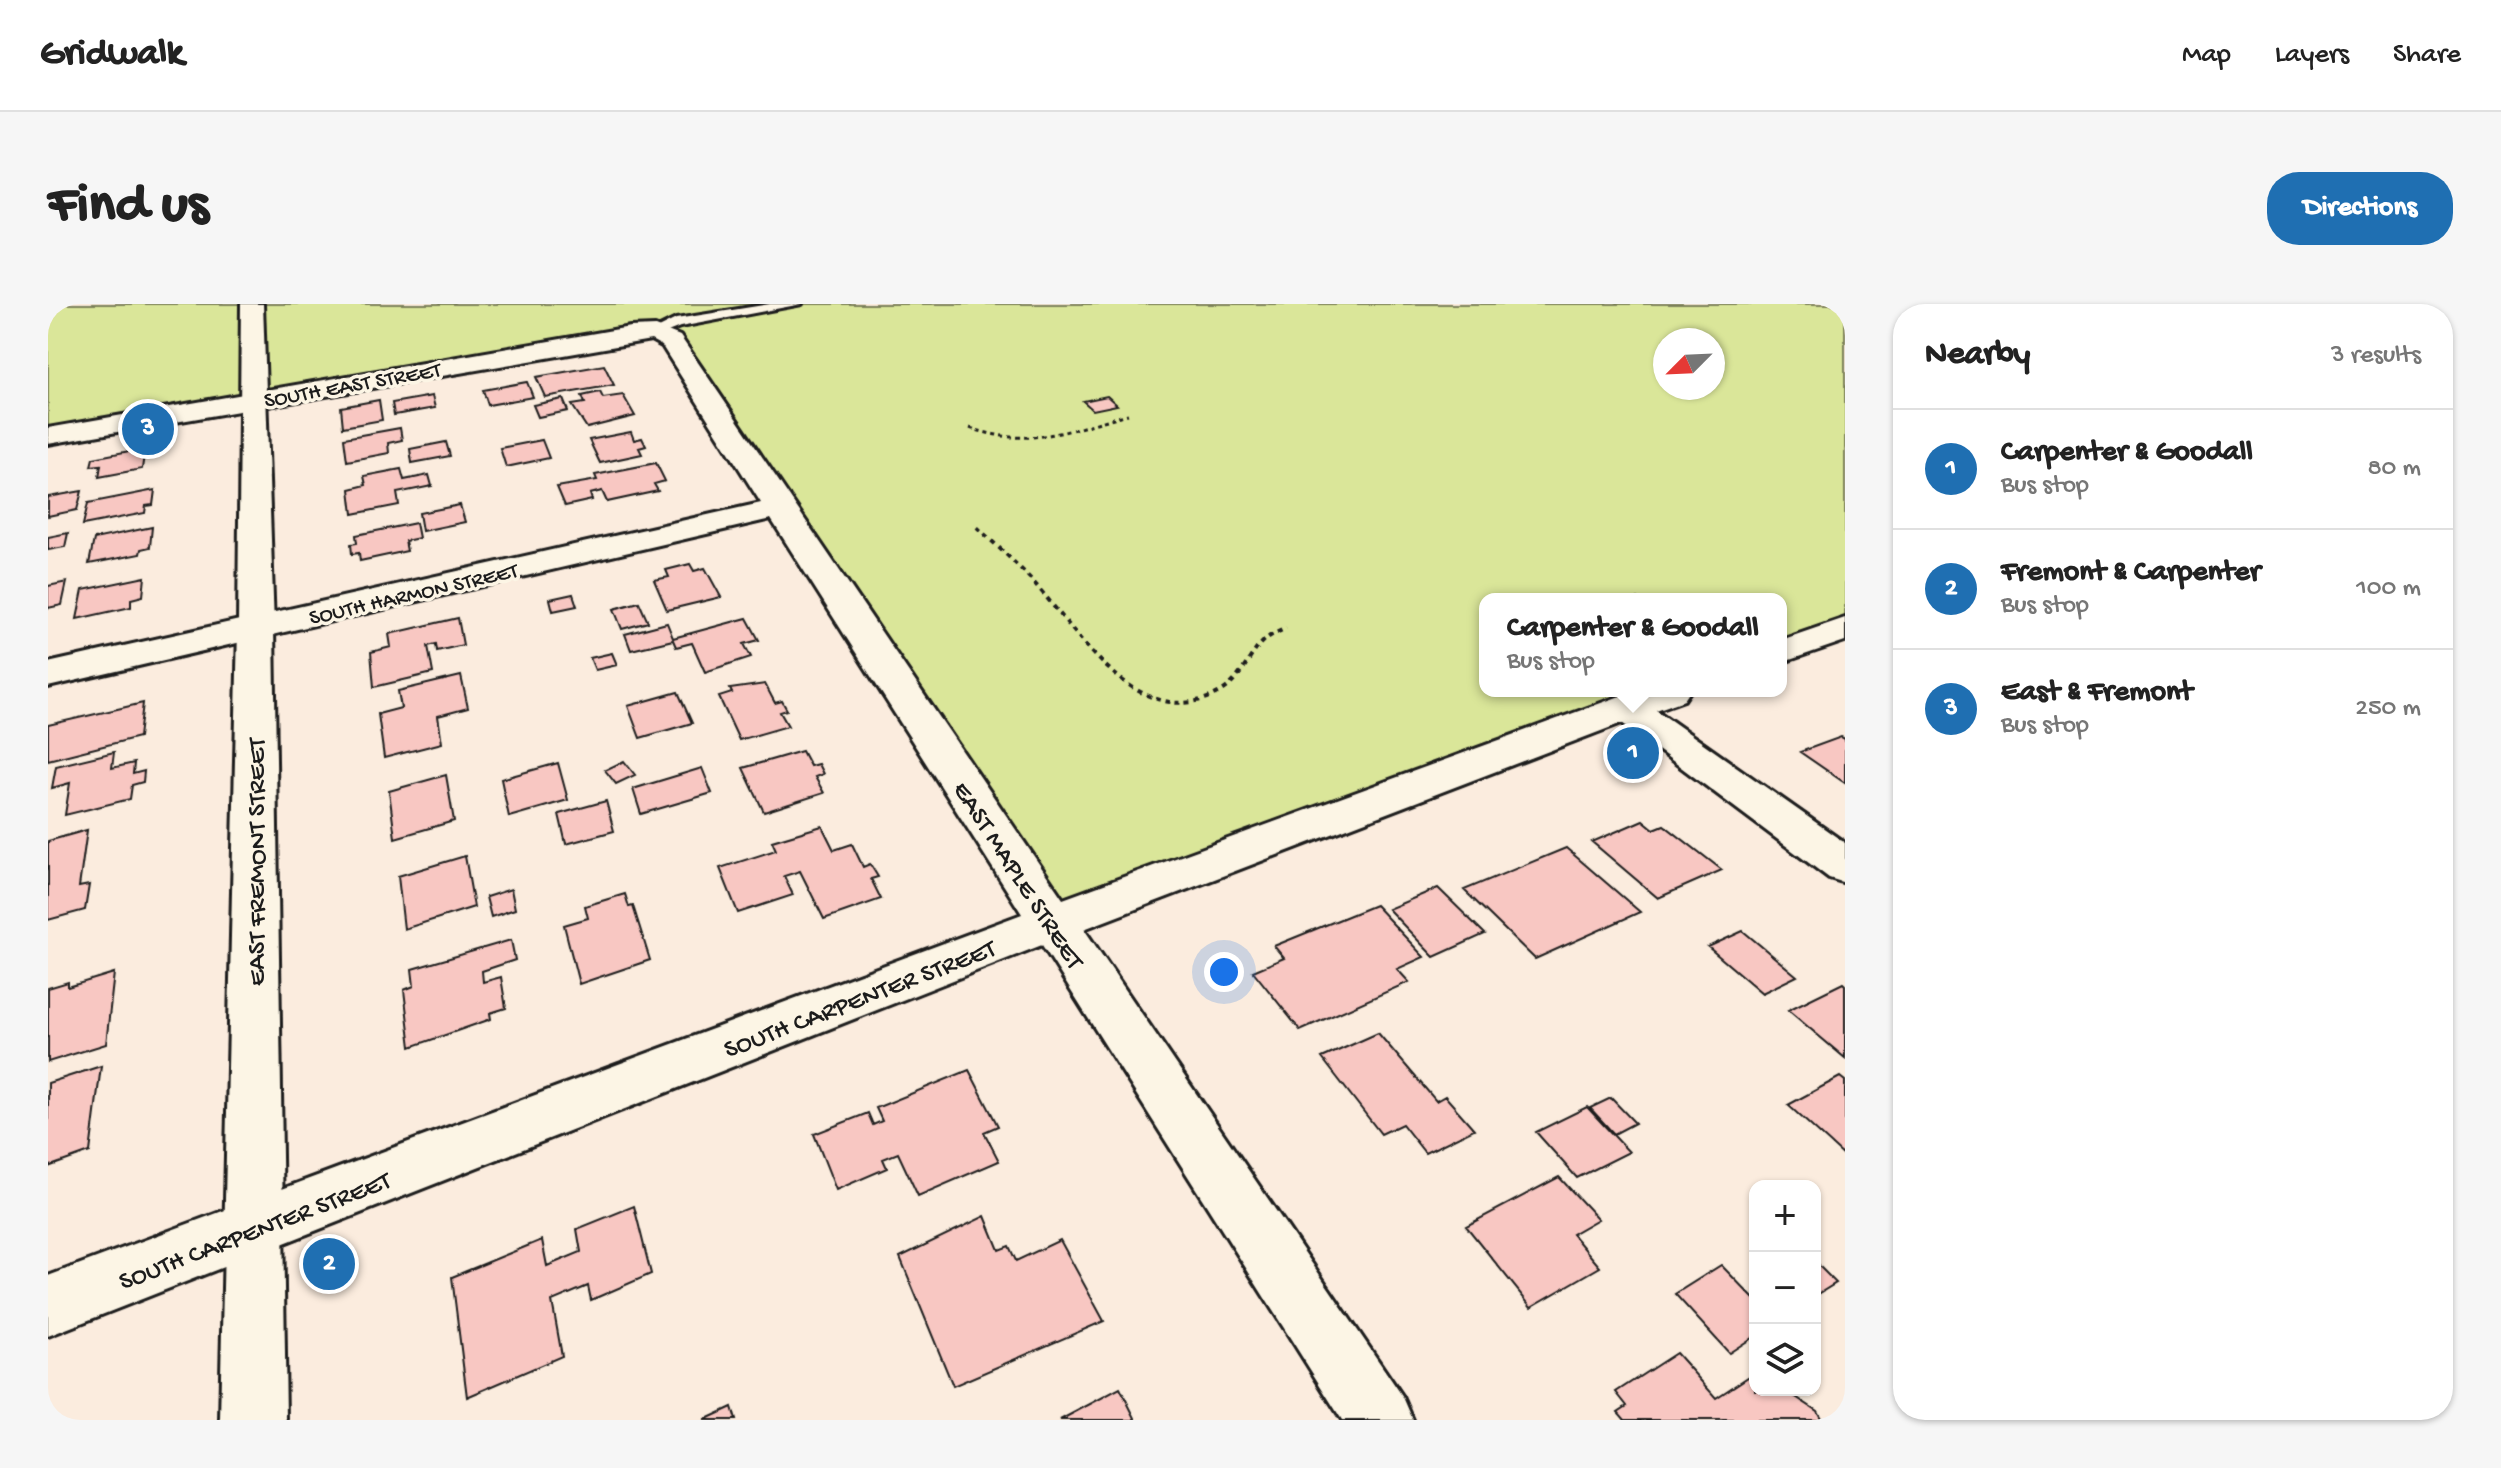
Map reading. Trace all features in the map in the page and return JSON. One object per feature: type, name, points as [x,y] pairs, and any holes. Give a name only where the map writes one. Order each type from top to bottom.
[{"type":"street","name":"EAST FREMONT STREET","points":[[252,304],[256,628],[253,1420]]},
{"type":"street","name":"SOUTH EAST STREET","points":[[48,436],[630,334],[655,333]]},
{"type":"street","name":"EAST MAPLE STREET","points":[[655,333],[671,341],[1380,1420]]},
{"type":"street","name":"SOUTH HARMON STREET","points":[[48,675],[778,508]]},
{"type":"street","points":[[1787,650],[1845,629]]},
{"type":"street","name":"SOUTH CARPENTER STREET","points":[[48,1306],[1052,922],[1654,697]]},
{"type":"street","points":[[1626,707],[1845,866]]},
{"type":"lane","points":[[655,333],[676,323],[795,304]]},
{"type":"path","points":[[970,428],[999,438],[1027,440],[1128,414]]},
{"type":"path","points":[[977,527],[1027,574],[1113,677],[1138,693],[1159,699],[1211,696],[1241,678],[1265,639],[1286,628]]},
{"type":"green space","points":[[48,304],[1845,304],[1845,629],[1787,651],[1787,593],[1479,593],[1479,697],[1662,697],[1052,922],[655,333],[48,436]]},
{"type":"building","points":[[604,365],[614,385],[545,397],[536,377]]},
{"type":"building","points":[[527,382],[533,397],[488,405],[483,390]]},
{"type":"building","points":[[600,392],[603,398],[623,395],[635,416],[587,428],[572,405],[585,403],[582,396]]},
{"type":"building","points":[[432,396],[435,408],[394,415],[392,403]]},
{"type":"building","points":[[1107,396],[1117,405],[1093,410],[1083,401]]},
{"type":"building","points":[[563,399],[568,411],[538,417],[533,405]]},
{"type":"building","points":[[379,400],[382,420],[343,427],[341,407]]},
{"type":"building","points":[[400,428],[402,440],[388,443],[389,453],[347,461],[344,438]]},
{"type":"building","points":[[631,432],[634,440],[642,438],[646,446],[639,448],[642,454],[600,463],[589,440]]},
{"type":"building","points":[[542,440],[549,458],[506,467],[500,448]]},
{"type":"building","points":[[446,442],[450,456],[412,463],[410,449]]},
{"type":"building","points":[[145,448],[142,469],[99,477],[101,465],[91,466],[93,458]]},
{"type":"building","points":[[656,463],[665,481],[654,484],[658,491],[607,502],[602,491],[590,494],[592,500],[565,506],[557,487],[597,480],[595,475]]},
{"type":"building","points":[[401,469],[404,480],[429,475],[432,486],[397,493],[399,505],[353,514],[350,489],[366,485],[364,476]]},
{"type":"building","points":[[155,490],[153,505],[146,506],[145,513],[83,525],[88,503]]},
{"type":"building","points":[[82,491],[77,510],[48,516],[48,497]]},
{"type":"building","points":[[460,505],[465,522],[422,531],[419,513]]},
{"type":"building","points":[[416,523],[419,538],[405,541],[407,551],[360,561],[359,553],[352,554],[351,544],[357,543],[356,535]]},
{"type":"building","points":[[152,527],[150,547],[141,549],[140,554],[89,564],[94,539]]},
{"type":"building","points":[[68,533],[65,547],[48,550],[48,537]]},
{"type":"building","points":[[690,564],[694,571],[705,568],[721,597],[667,610],[654,580],[669,577],[666,570]]},
{"type":"building","points":[[145,577],[143,596],[131,599],[131,607],[77,619],[83,590]]},
{"type":"building","points":[[67,582],[62,605],[48,608],[48,586]]},
{"type":"building","points":[[573,594],[577,606],[553,611],[550,599]]},
{"type":"building","points":[[639,602],[648,622],[622,629],[614,609]]},
{"type":"building","points":[[458,618],[463,645],[437,651],[436,644],[428,646],[433,673],[374,687],[371,652],[391,647],[389,634]]},
{"type":"building","points":[[747,618],[759,640],[744,644],[751,657],[705,672],[692,643],[676,647],[673,640],[631,650],[625,634],[667,623],[673,638]]},
{"type":"building","points":[[612,653],[617,665],[595,670],[590,658]]},
{"type":"building","points":[[461,676],[468,708],[438,716],[442,743],[384,758],[378,714],[401,708],[398,691]]},
{"type":"building","points":[[765,684],[775,703],[782,701],[787,710],[780,712],[788,726],[739,740],[719,697],[732,693],[730,689]]},
{"type":"building","points":[[678,692],[692,723],[640,738],[628,706]]},
{"type":"building","points":[[143,703],[139,737],[48,760],[48,725]]},
{"type":"building","points":[[1841,737],[1845,739],[1845,783],[1800,752]]},
{"type":"building","points":[[802,751],[810,766],[818,764],[823,774],[815,777],[824,793],[764,812],[743,768]]},
{"type":"building","points":[[114,752],[112,768],[134,763],[133,774],[144,771],[143,782],[132,785],[130,799],[65,815],[70,783],[52,788],[56,766]]},
{"type":"building","points":[[624,761],[635,775],[616,784],[605,770]]},
{"type":"building","points":[[558,763],[568,800],[509,817],[501,779]]},
{"type":"building","points":[[702,768],[712,793],[641,814],[633,789]]},
{"type":"building","points":[[446,775],[454,821],[395,838],[389,791]]},
{"type":"building","points":[[606,801],[614,831],[566,844],[559,814]]},
{"type":"building","points":[[1643,820],[1654,829],[1664,825],[1722,870],[1658,898],[1592,842]]},
{"type":"building","points":[[822,826],[834,850],[852,844],[863,867],[870,864],[878,877],[871,879],[881,899],[824,919],[800,871],[784,876],[793,895],[738,913],[720,868],[776,850],[772,841]]},
{"type":"building","points":[[87,830],[79,887],[89,885],[85,910],[48,920],[48,841]]},
{"type":"building","points":[[1566,848],[1640,912],[1535,959],[1464,890]]},
{"type":"building","points":[[465,856],[474,907],[404,929],[398,876]]},
{"type":"building","points":[[1438,888],[1485,934],[1434,957],[1388,909]]},
{"type":"building","points":[[511,889],[515,909],[491,917],[486,897]]},
{"type":"building","points":[[625,894],[629,907],[633,906],[650,960],[579,984],[564,925],[588,918],[585,906]]},
{"type":"building","points":[[1375,905],[1424,957],[1397,969],[1409,982],[1300,1030],[1253,971],[1284,958],[1274,946]]},
{"type":"building","points":[[1743,931],[1797,976],[1762,993],[1708,947]]},
{"type":"building","points":[[511,940],[515,960],[482,971],[483,982],[501,977],[506,1008],[490,1013],[491,1019],[411,1047],[404,990],[414,986],[412,969]]},
{"type":"building","points":[[114,973],[106,1044],[48,1062],[48,988],[68,982],[68,987]]},
{"type":"building","points":[[1843,983],[1845,985],[1845,1058],[1788,1010]]},
{"type":"building","points":[[1378,1033],[1436,1101],[1445,1096],[1474,1129],[1425,1153],[1402,1124],[1381,1134],[1322,1058]]},
{"type":"building","points":[[101,1066],[90,1152],[48,1167],[48,1083]]},
{"type":"building","points":[[969,1070],[998,1126],[984,1132],[999,1161],[918,1196],[898,1153],[883,1159],[887,1168],[836,1190],[814,1134],[868,1113],[873,1125],[882,1121],[876,1108]]},
{"type":"building","points":[[1840,1077],[1845,1081],[1845,1157],[1788,1105]]},
{"type":"building","points":[[1611,1098],[1635,1123],[1614,1134],[1590,1108]]},
{"type":"building","points":[[1587,1107],[1629,1152],[1577,1178],[1536,1132]]},
{"type":"building","points":[[1559,1177],[1598,1219],[1572,1234],[1600,1267],[1531,1307],[1466,1226]]},
{"type":"building","points":[[634,1206],[651,1274],[591,1300],[588,1286],[552,1301],[562,1356],[467,1397],[452,1277],[542,1240],[547,1266],[581,1252],[577,1229]]},
{"type":"building","points":[[985,1216],[999,1250],[1009,1246],[1016,1261],[1060,1240],[1104,1321],[953,1386],[900,1257]]},
{"type":"building","points":[[1721,1265],[1749,1294],[1749,1340],[1729,1353],[1675,1294]]},
{"type":"building","points":[[1821,1268],[1836,1283],[1821,1292]]},
{"type":"building","points":[[1676,1353],[1716,1398],[1749,1376],[1749,1396],[1794,1396],[1817,1411],[1822,1420],[1625,1420],[1618,1412],[1627,1406],[1616,1392]]},
{"type":"building","points":[[1120,1388],[1136,1420],[1060,1420]]},
{"type":"building","points":[[732,1407],[736,1420],[704,1420]]},
{"type":"place","name":"East & Fremont","points":[[148,429]]},
{"type":"place","name":"Carpenter & Goodall","points":[[1633,753]]},
{"type":"place","name":"Fremont & Carpenter","points":[[329,1264]]}]
